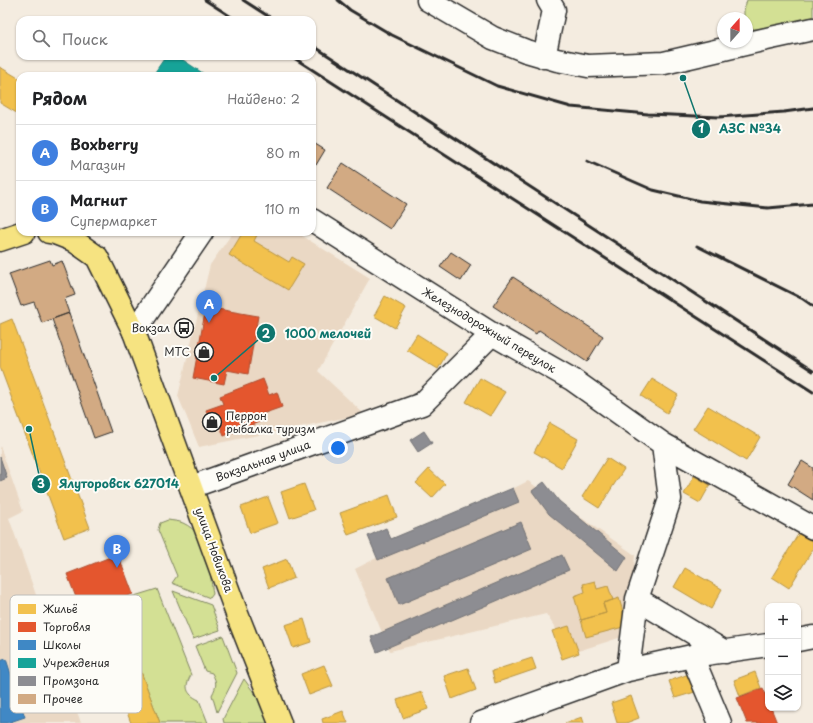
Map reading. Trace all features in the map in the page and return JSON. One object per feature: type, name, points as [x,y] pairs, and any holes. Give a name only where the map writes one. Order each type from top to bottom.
[{"type":"main road","points":[[0,240],[16,235]]},
{"type":"main road","name":"улица Новикова","points":[[61,236],[73,240],[96,257],[134,332],[237,614],[280,723]]},
{"type":"street","points":[[428,0],[493,38],[544,57],[588,66],[664,63],[813,29]]},
{"type":"street","points":[[544,57],[554,10],[548,0]]},
{"type":"street","name":"Железнодорожный переулок","points":[[316,223],[492,334],[573,380],[663,444],[813,528]]},
{"type":"street","points":[[134,332],[199,236]]},
{"type":"street","name":"Вокзальная улица","points":[[190,487],[422,404],[492,334]]},
{"type":"street","points":[[628,670],[637,599],[670,499],[663,444]]},
{"type":"street","points":[[637,599],[725,652]]},
{"type":"street","points":[[801,639],[813,637]]},
{"type":"street","points":[[481,723],[628,670],[692,656],[765,645]]},
{"type":"street","points":[[692,656],[720,723]]},
{"type":"shaded area","points":[[230,236],[302,236],[370,278],[318,371],[364,414],[199,447],[178,396],[210,265]]},
{"type":"shaded area","points":[[0,446],[23,511],[9,518],[36,595],[10,595],[10,713],[77,713],[81,723],[0,723]]},
{"type":"shaded area","points":[[528,481],[635,555],[628,635],[572,653],[546,614],[390,651],[355,569]]},
{"type":"green space","points":[[747,0],[813,0],[813,17],[761,29],[753,28],[753,12],[744,12]]},
{"type":"green space","points":[[168,520],[181,522],[192,529],[199,536],[207,554],[209,564],[213,594],[210,598],[172,583],[177,576],[158,530],[160,523]]},
{"type":"green space","points":[[157,589],[191,675],[187,683],[189,693],[199,700],[208,723],[160,723],[142,675],[142,595],[138,595]]},
{"type":"green space","points":[[173,591],[211,605],[220,630],[193,639]]},
{"type":"green space","points":[[223,636],[237,673],[217,712],[212,695],[216,686],[215,679],[212,673],[205,671],[195,646]]},
{"type":"green space","points":[[244,679],[266,709],[270,723],[224,723],[223,719]]},
{"type":"building: Жильё","points":[[0,67],[16,77],[16,113],[0,103]]},
{"type":"building: Жильё","points":[[241,236],[256,236],[254,241],[289,262],[292,257],[304,264],[288,290],[229,255]]},
{"type":"building: Жильё","points":[[385,296],[406,308],[395,328],[374,316]]},
{"type":"building: Жильё","points":[[12,319],[90,528],[64,538],[0,367],[0,324]]},
{"type":"building: Жильё","points":[[417,334],[447,353],[438,369],[407,350]]},
{"type":"building: Жильё","points":[[480,378],[505,392],[490,416],[466,402]]},
{"type":"building: Жильё","points":[[652,379],[678,395],[667,413],[641,396]]},
{"type":"building: Жильё","points":[[708,406],[760,437],[746,461],[693,429]]},
{"type":"building: Жильё","points":[[550,423],[578,439],[562,468],[534,452]]},
{"type":"building: Жильё","points":[[607,458],[624,469],[599,508],[582,497]]},
{"type":"building: Жильё","points":[[429,469],[445,484],[432,498],[416,483]]},
{"type":"building: Жильё","points":[[694,476],[710,485],[700,503],[684,494]]},
{"type":"building: Жильё","points":[[304,484],[314,510],[290,518],[281,492]]},
{"type":"building: Жильё","points":[[389,495],[397,517],[348,535],[340,513]]},
{"type":"building: Жильё","points":[[268,497],[278,523],[250,533],[241,507]]},
{"type":"building: Жильё","points":[[799,533],[813,541],[813,549],[789,588],[772,577]]},
{"type":"building: Жильё","points":[[287,559],[294,578],[269,588],[262,569]]},
{"type":"building: Жильё","points":[[685,568],[722,589],[711,609],[674,587]]},
{"type":"building: Жильё","points":[[595,581],[597,589],[608,586],[613,600],[603,603],[606,613],[581,620],[574,596],[585,592],[583,584]]},
{"type":"building: Жильё","points":[[619,598],[627,626],[586,637],[581,620],[606,613],[603,603]]},
{"type":"building: Жильё","points":[[304,619],[311,642],[293,648],[285,625]]},
{"type":"building: Жильё","points":[[569,626],[579,653],[562,659],[552,631]]},
{"type":"building: Жильё","points":[[532,658],[536,669],[495,683],[492,671]]},
{"type":"building: Жильё","points":[[324,665],[333,686],[309,695],[301,674]]},
{"type":"building: Жильё","points":[[468,668],[476,690],[452,699],[444,676]]},
{"type":"building: Жильё","points":[[755,672],[761,688],[740,696],[734,680]]},
{"type":"building: Жильё","points":[[689,674],[695,692],[675,698],[669,681]]},
{"type":"building: Жильё","points":[[142,675],[160,723],[131,723],[127,713],[142,713]]},
{"type":"building: Жильё","points":[[422,692],[428,709],[403,718],[397,700]]},
{"type":"building: Жильё","points":[[631,696],[639,718],[626,723],[617,723],[611,703]]},
{"type":"building: Жильё","points":[[343,711],[348,723],[323,723],[322,719]]},
{"type":"building: Жильё","points":[[582,717],[584,723],[565,723]]},
{"type":"building: Торговля","points":[[206,307],[258,316],[248,374],[227,370],[224,384],[193,378]]},
{"type":"building: Торговля","points":[[263,379],[269,395],[277,392],[282,407],[262,414],[264,420],[224,436],[219,423],[212,426],[206,410],[223,404],[220,396]]},
{"type":"building: Торговля","points":[[118,554],[133,594],[75,595],[67,574]]},
{"type":"building: Торговля","points":[[763,688],[765,693],[765,711],[772,711],[777,723],[747,723],[737,698]]},
{"type":"building: Школы","points":[[6,659],[10,671],[10,713],[24,713],[25,717],[7,723],[0,723],[0,661]]},
{"type":"building: Учреждения","points":[[163,60],[183,60],[201,72],[155,72]]},
{"type":"building: Промзона","points":[[424,431],[432,443],[418,452],[410,440]]},
{"type":"building: Промзона","points":[[0,457],[7,478],[0,481]]},
{"type":"building: Промзона","points":[[544,482],[559,501],[627,557],[618,571],[549,514],[532,491]]},
{"type":"building: Промзона","points":[[513,488],[519,502],[378,560],[368,536],[386,528],[391,539]]},
{"type":"building: Промзона","points":[[521,522],[532,549],[399,605],[388,578]]},
{"type":"building: Промзона","points":[[562,555],[569,570],[377,652],[371,637]]},
{"type":"building: Прочее","points":[[316,144],[325,150],[316,165]]},
{"type":"building: Прочее","points":[[343,163],[406,204],[390,229],[327,188]]},
{"type":"building: Прочее","points":[[451,252],[471,265],[461,281],[440,267]]},
{"type":"building: Прочее","points":[[50,260],[52,265],[62,261],[75,295],[64,299],[69,313],[42,323],[34,302],[21,306],[9,274]]},
{"type":"building: Прочее","points":[[513,277],[603,336],[587,362],[539,330],[536,334],[493,306]]},
{"type":"building: Прочее","points":[[69,313],[111,432],[94,438],[52,319]]},
{"type":"building: Прочее","points":[[802,461],[813,468],[813,500],[788,484]]},
{"type":"railway","points":[[205,0],[230,16]]},
{"type":"railway","points":[[243,0],[268,16]]},
{"type":"railway","points":[[338,0],[350,10],[392,35],[497,86],[571,107],[648,114],[719,117],[784,112],[813,108]]},
{"type":"railway","points":[[316,48],[813,371]]},
{"type":"railway","points":[[297,60],[316,72]]},
{"type":"railway","points":[[316,72],[813,392]]},
{"type":"railway","points":[[587,161],[653,190],[700,201],[768,208],[813,204]]},
{"type":"railway","points":[[697,246],[803,299],[813,306]]},
{"type":"place","name":"АЗС №34","points":[[683,78]]},
{"type":"place","name":"Boxberry","points":[[209,323]]},
{"type":"place","name":"Вокзал","points":[[184,328]]},
{"type":"place","name":"МТС","points":[[204,352]]},
{"type":"place","name":"1000 мелочей","points":[[214,378]]},
{"type":"place","name":"Перрон рыбалка туризм","points":[[212,422]]},
{"type":"place","name":"Ялуторовск 627014","points":[[29,429]]},
{"type":"place","name":"Магнит","points":[[117,568]]}]
